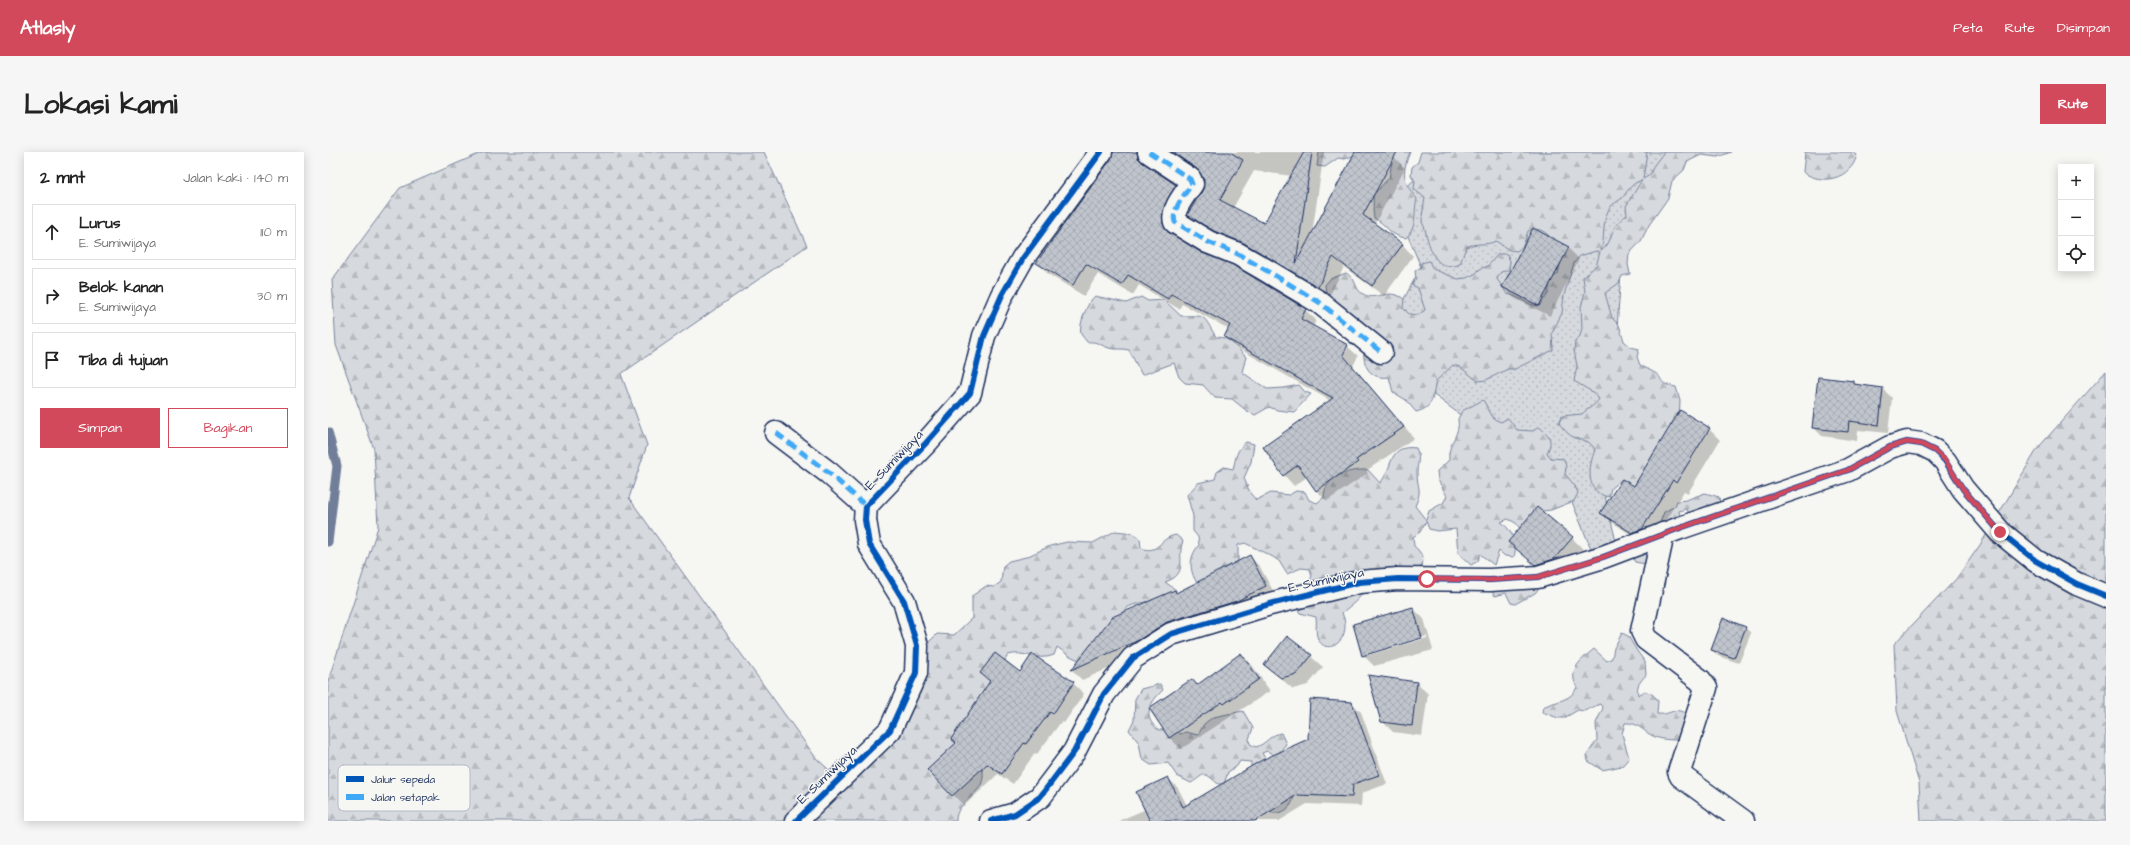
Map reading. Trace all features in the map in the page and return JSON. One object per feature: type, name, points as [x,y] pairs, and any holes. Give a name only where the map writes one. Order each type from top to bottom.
[{"type":"street","name":"E. Sumiwijaya","points":[[796,821],[890,730],[916,673],[917,646],[904,601],[869,544],[865,520],[866,506],[926,443],[970,393],[984,336],[1002,295],[1024,258],[1101,152]]},
{"type":"street","points":[[1149,152],[1190,179],[1192,184],[1175,212],[1173,217],[1175,222],[1208,242],[1238,254],[1264,268],[1319,302],[1381,352]]},
{"type":"street","points":[[776,433],[829,473],[866,506]]},
{"type":"street","name":"E. Sumiwijaya","points":[[991,821],[1014,814],[1040,797],[1074,752],[1104,694],[1133,658],[1171,634],[1270,604],[1359,582],[1398,579],[1490,580],[1538,577],[1603,557],[1663,534],[1848,470],[1890,447],[1907,442],[1921,444],[1935,451],[1945,460],[1963,489],[2000,532],[2036,561],[2078,584],[2106,596]]},
{"type":"street","points":[[1663,534],[1642,631],[1646,639],[1700,680],[1706,688],[1679,772],[1681,776],[1743,821]]},
{"type":"green space","points":[[764,152],[807,246],[621,374],[647,445],[629,498],[816,758],[840,780],[880,742],[925,646],[937,634],[954,635],[972,618],[972,596],[986,586],[994,587],[1001,582],[1003,566],[1009,561],[1026,557],[1050,546],[1067,542],[1093,543],[1115,531],[1133,533],[1140,539],[1141,548],[1147,550],[1156,548],[1166,539],[1176,535],[1183,541],[1181,547],[1180,570],[1173,579],[1165,582],[1176,590],[1174,598],[1144,602],[1128,607],[1083,662],[1070,656],[1057,647],[1054,655],[1048,657],[1036,657],[1020,654],[1008,655],[1004,662],[982,767],[983,776],[981,784],[977,791],[961,807],[957,814],[956,821],[328,821],[328,681],[378,527],[374,449],[336,345],[332,280],[400,188],[481,153]]},
{"type":"green space","points":[[1319,152],[1362,152],[1345,159],[1338,158],[1325,167],[1317,166]]},
{"type":"green space","points":[[1394,152],[1410,152],[1405,166],[1405,177],[1409,188],[1417,199],[1414,224],[1406,238],[1392,233],[1374,218],[1373,215],[1373,195],[1389,178]]},
{"type":"green space","points":[[1421,152],[1647,152],[1643,179],[1650,175],[1654,165],[1664,152],[1731,152],[1718,157],[1701,155],[1687,162],[1684,170],[1672,181],[1668,198],[1649,225],[1641,241],[1629,254],[1628,264],[1630,274],[1622,276],[1619,283],[1605,293],[1612,318],[1619,325],[1624,341],[1631,347],[1639,349],[1637,357],[1640,365],[1658,375],[1663,383],[1676,387],[1680,401],[1679,420],[1634,490],[1622,479],[1611,488],[1609,497],[1601,495],[1592,485],[1590,478],[1591,464],[1595,450],[1588,442],[1570,435],[1559,423],[1562,416],[1582,414],[1599,399],[1594,393],[1574,381],[1577,366],[1574,350],[1575,342],[1580,336],[1582,328],[1581,307],[1585,292],[1583,277],[1596,266],[1600,252],[1596,251],[1580,256],[1574,263],[1564,295],[1562,313],[1552,333],[1553,350],[1515,369],[1508,369],[1486,380],[1478,381],[1460,367],[1453,365],[1436,381],[1430,404],[1422,410],[1416,412],[1406,400],[1393,392],[1389,377],[1378,376],[1369,371],[1365,362],[1364,350],[1326,293],[1325,285],[1330,279],[1346,273],[1353,279],[1361,293],[1368,296],[1393,294],[1404,299],[1403,308],[1409,314],[1418,315],[1425,310],[1418,288],[1412,285],[1416,278],[1415,271],[1421,267],[1421,263],[1429,261],[1433,269],[1458,279],[1466,278],[1488,266],[1498,254],[1507,254],[1510,261],[1509,270],[1501,272],[1497,279],[1507,294],[1530,304],[1539,306],[1548,294],[1551,279],[1558,274],[1560,266],[1558,252],[1553,241],[1544,232],[1534,229],[1528,231],[1523,246],[1517,251],[1509,250],[1496,241],[1466,247],[1460,264],[1445,266],[1439,263],[1429,244],[1422,222],[1425,198],[1414,189],[1415,181],[1411,175],[1412,167],[1418,162]],"holes":[[[1642,180],[1626,206],[1627,215],[1616,225],[1608,243],[1601,251],[1605,221],[1609,208],[1622,198],[1632,186]]]},
{"type":"green space","points":[[1441,152],[1683,152],[1623,246],[1608,451],[1603,488],[1620,558],[1598,566],[1555,460],[1471,423],[1376,351],[1421,267],[1393,201]]},
{"type":"green space","points":[[1805,152],[1853,152],[1857,155],[1849,170],[1842,175],[1835,178],[1819,179],[1803,172]]},
{"type":"green space","points":[[1095,296],[1126,303],[1141,297],[1148,301],[1164,300],[1181,316],[1196,316],[1204,318],[1216,337],[1221,337],[1233,343],[1246,357],[1242,372],[1267,389],[1299,385],[1305,392],[1311,394],[1294,412],[1277,410],[1269,407],[1255,415],[1247,411],[1232,399],[1215,398],[1203,385],[1185,383],[1179,377],[1174,363],[1142,375],[1129,350],[1111,349],[1096,343],[1087,342],[1081,335],[1080,330],[1084,314],[1089,303]]},
{"type":"green space","points":[[2106,371],[2106,821],[1921,821],[1919,783],[1897,711],[1894,644],[1956,579],[1980,545],[2038,448]]},
{"type":"green space","points":[[1483,400],[1494,419],[1501,422],[1508,418],[1517,430],[1533,431],[1539,427],[1546,433],[1550,442],[1547,453],[1551,458],[1564,459],[1566,467],[1565,474],[1575,486],[1578,493],[1574,501],[1551,510],[1542,511],[1539,518],[1521,530],[1516,523],[1508,519],[1501,522],[1511,533],[1515,542],[1514,557],[1505,556],[1499,551],[1494,565],[1480,554],[1478,561],[1471,565],[1458,553],[1456,529],[1437,531],[1429,529],[1426,521],[1420,532],[1413,537],[1414,546],[1421,554],[1423,562],[1415,580],[1364,589],[1357,600],[1342,613],[1345,622],[1345,631],[1342,638],[1333,646],[1327,647],[1322,644],[1317,637],[1316,617],[1300,613],[1296,607],[1312,576],[1310,569],[1301,568],[1287,574],[1279,561],[1245,543],[1238,545],[1238,564],[1199,586],[1193,576],[1191,565],[1195,550],[1199,545],[1198,537],[1193,531],[1193,516],[1187,495],[1198,483],[1215,479],[1217,472],[1224,467],[1233,469],[1238,451],[1246,442],[1254,444],[1251,462],[1244,478],[1250,493],[1256,500],[1271,493],[1289,495],[1296,491],[1305,492],[1309,500],[1317,503],[1324,497],[1328,484],[1339,475],[1354,471],[1368,470],[1380,483],[1396,453],[1407,448],[1416,448],[1419,458],[1417,478],[1419,496],[1415,506],[1426,520],[1429,511],[1443,503],[1447,496],[1438,480],[1437,471],[1449,460],[1450,449],[1458,430],[1458,419],[1462,411]]},
{"type":"green space","points":[[1705,493],[1719,497],[1720,503],[1689,514],[1687,509],[1679,511],[1680,517],[1646,564],[1635,562],[1632,557],[1659,525],[1664,512],[1675,506],[1677,501],[1686,500]]},
{"type":"green space","points":[[1544,583],[1535,593],[1515,604],[1511,603],[1506,593],[1495,596],[1491,590]]},
{"type":"green space","points":[[1622,633],[1628,636],[1645,662],[1646,675],[1638,686],[1638,695],[1647,692],[1654,696],[1658,701],[1657,714],[1681,711],[1690,718],[1680,740],[1658,738],[1636,725],[1625,723],[1622,734],[1629,758],[1622,766],[1602,770],[1588,761],[1587,755],[1597,740],[1596,723],[1603,708],[1600,704],[1584,711],[1578,710],[1564,718],[1558,718],[1542,712],[1543,707],[1563,700],[1575,692],[1577,687],[1574,681],[1574,675],[1577,665],[1594,649],[1607,661],[1612,658],[1614,648]]},
{"type":"green space","points":[[1160,684],[1163,690],[1154,699],[1149,710],[1150,720],[1159,730],[1175,729],[1180,734],[1186,732],[1198,735],[1204,724],[1213,717],[1243,711],[1253,728],[1249,739],[1250,744],[1256,747],[1263,744],[1274,735],[1281,733],[1286,744],[1279,753],[1274,755],[1267,751],[1262,753],[1271,769],[1294,796],[1289,807],[1284,811],[1272,813],[1251,767],[1251,762],[1240,761],[1237,766],[1228,772],[1224,784],[1218,784],[1206,775],[1201,776],[1191,783],[1177,776],[1168,763],[1151,765],[1142,759],[1139,743],[1129,730],[1134,720],[1135,699],[1141,689]]},
{"type":"building","points":[[1113,152],[1137,152],[1138,158],[1142,162],[1176,185],[1163,211],[1163,224],[1168,232],[1202,253],[1233,265],[1306,309],[1301,319],[1348,345],[1343,355],[1404,427],[1356,460],[1358,462],[1316,491],[1298,465],[1283,476],[1263,447],[1333,398],[1224,337],[1230,325],[1171,294],[1168,299],[1128,275],[1122,285],[1086,264],[1073,285],[1036,263],[1111,159]]},
{"type":"building","points":[[1172,152],[1230,152],[1243,160],[1220,200],[1264,223],[1304,152],[1312,152],[1296,263],[1355,152],[1397,152],[1363,215],[1403,244],[1372,286],[1333,257],[1318,287],[1244,243],[1214,231],[1187,215],[1202,191],[1204,180],[1197,169]]},
{"type":"building","points":[[1533,228],[1569,247],[1539,306],[1502,287]]},
{"type":"building","points":[[1818,377],[1854,381],[1854,384],[1883,388],[1879,425],[1849,421],[1848,432],[1812,428]]},
{"type":"building","points":[[1680,410],[1710,428],[1676,483],[1673,480],[1642,529],[1632,533],[1600,513],[1622,479],[1634,486]]},
{"type":"building","points":[[1537,507],[1573,537],[1554,559],[1535,565],[1508,542]]},
{"type":"building","points":[[1250,555],[1266,586],[1237,601],[1167,622],[1137,641],[1071,670],[1112,617],[1175,590],[1176,593]]},
{"type":"building","points":[[1413,607],[1422,638],[1362,656],[1353,624]]},
{"type":"building","points":[[1723,618],[1746,627],[1734,658],[1711,650]]},
{"type":"building","points":[[1287,636],[1312,655],[1297,674],[1281,678],[1264,665]]},
{"type":"building","points":[[995,653],[1020,672],[1032,654],[1074,682],[1053,714],[1050,712],[1026,744],[1024,743],[1002,774],[987,764],[952,796],[927,770],[956,743],[951,739],[990,681],[980,673]]},
{"type":"building","points":[[1241,653],[1259,679],[1224,704],[1222,702],[1169,738],[1149,708],[1192,679],[1197,685]]},
{"type":"building","points":[[1368,675],[1417,682],[1412,726],[1381,722]]},
{"type":"building","points":[[1310,699],[1352,702],[1379,775],[1353,784],[1352,797],[1297,795],[1255,821],[1150,821],[1136,792],[1168,777],[1183,807],[1262,760],[1308,739]]},
{"type":"waterway","points":[[328,432],[337,466],[328,542]]},
{"type":"marked path","points":[[1149,152],[1190,179],[1192,184],[1182,197],[1177,207],[1174,217],[1175,222],[1208,242],[1238,254],[1319,302],[1381,352]]},
{"type":"marked path","points":[[776,433],[829,473],[866,506]]},
{"type":"cycle path","points":[[796,821],[890,730],[916,673],[917,646],[904,601],[869,544],[865,520],[866,506],[926,443],[970,393],[984,336],[1002,295],[1023,258],[1101,152]]},
{"type":"cycle path","points":[[991,821],[1015,814],[1040,797],[1074,752],[1104,694],[1133,658],[1171,634],[1270,604],[1359,582],[1398,579],[1490,580],[1538,577],[1603,557],[1680,528],[1848,470],[1890,447],[1907,442],[1921,444],[1935,451],[1945,461],[1963,489],[2000,532],[2036,561],[2077,584],[2106,596]]},
{"type":"route","points":[[1427,579],[1490,580],[1538,577],[1603,557],[1680,528],[1848,470],[1890,447],[1907,442],[1921,444],[1935,451],[1945,460],[1963,489],[2000,532]]}]
